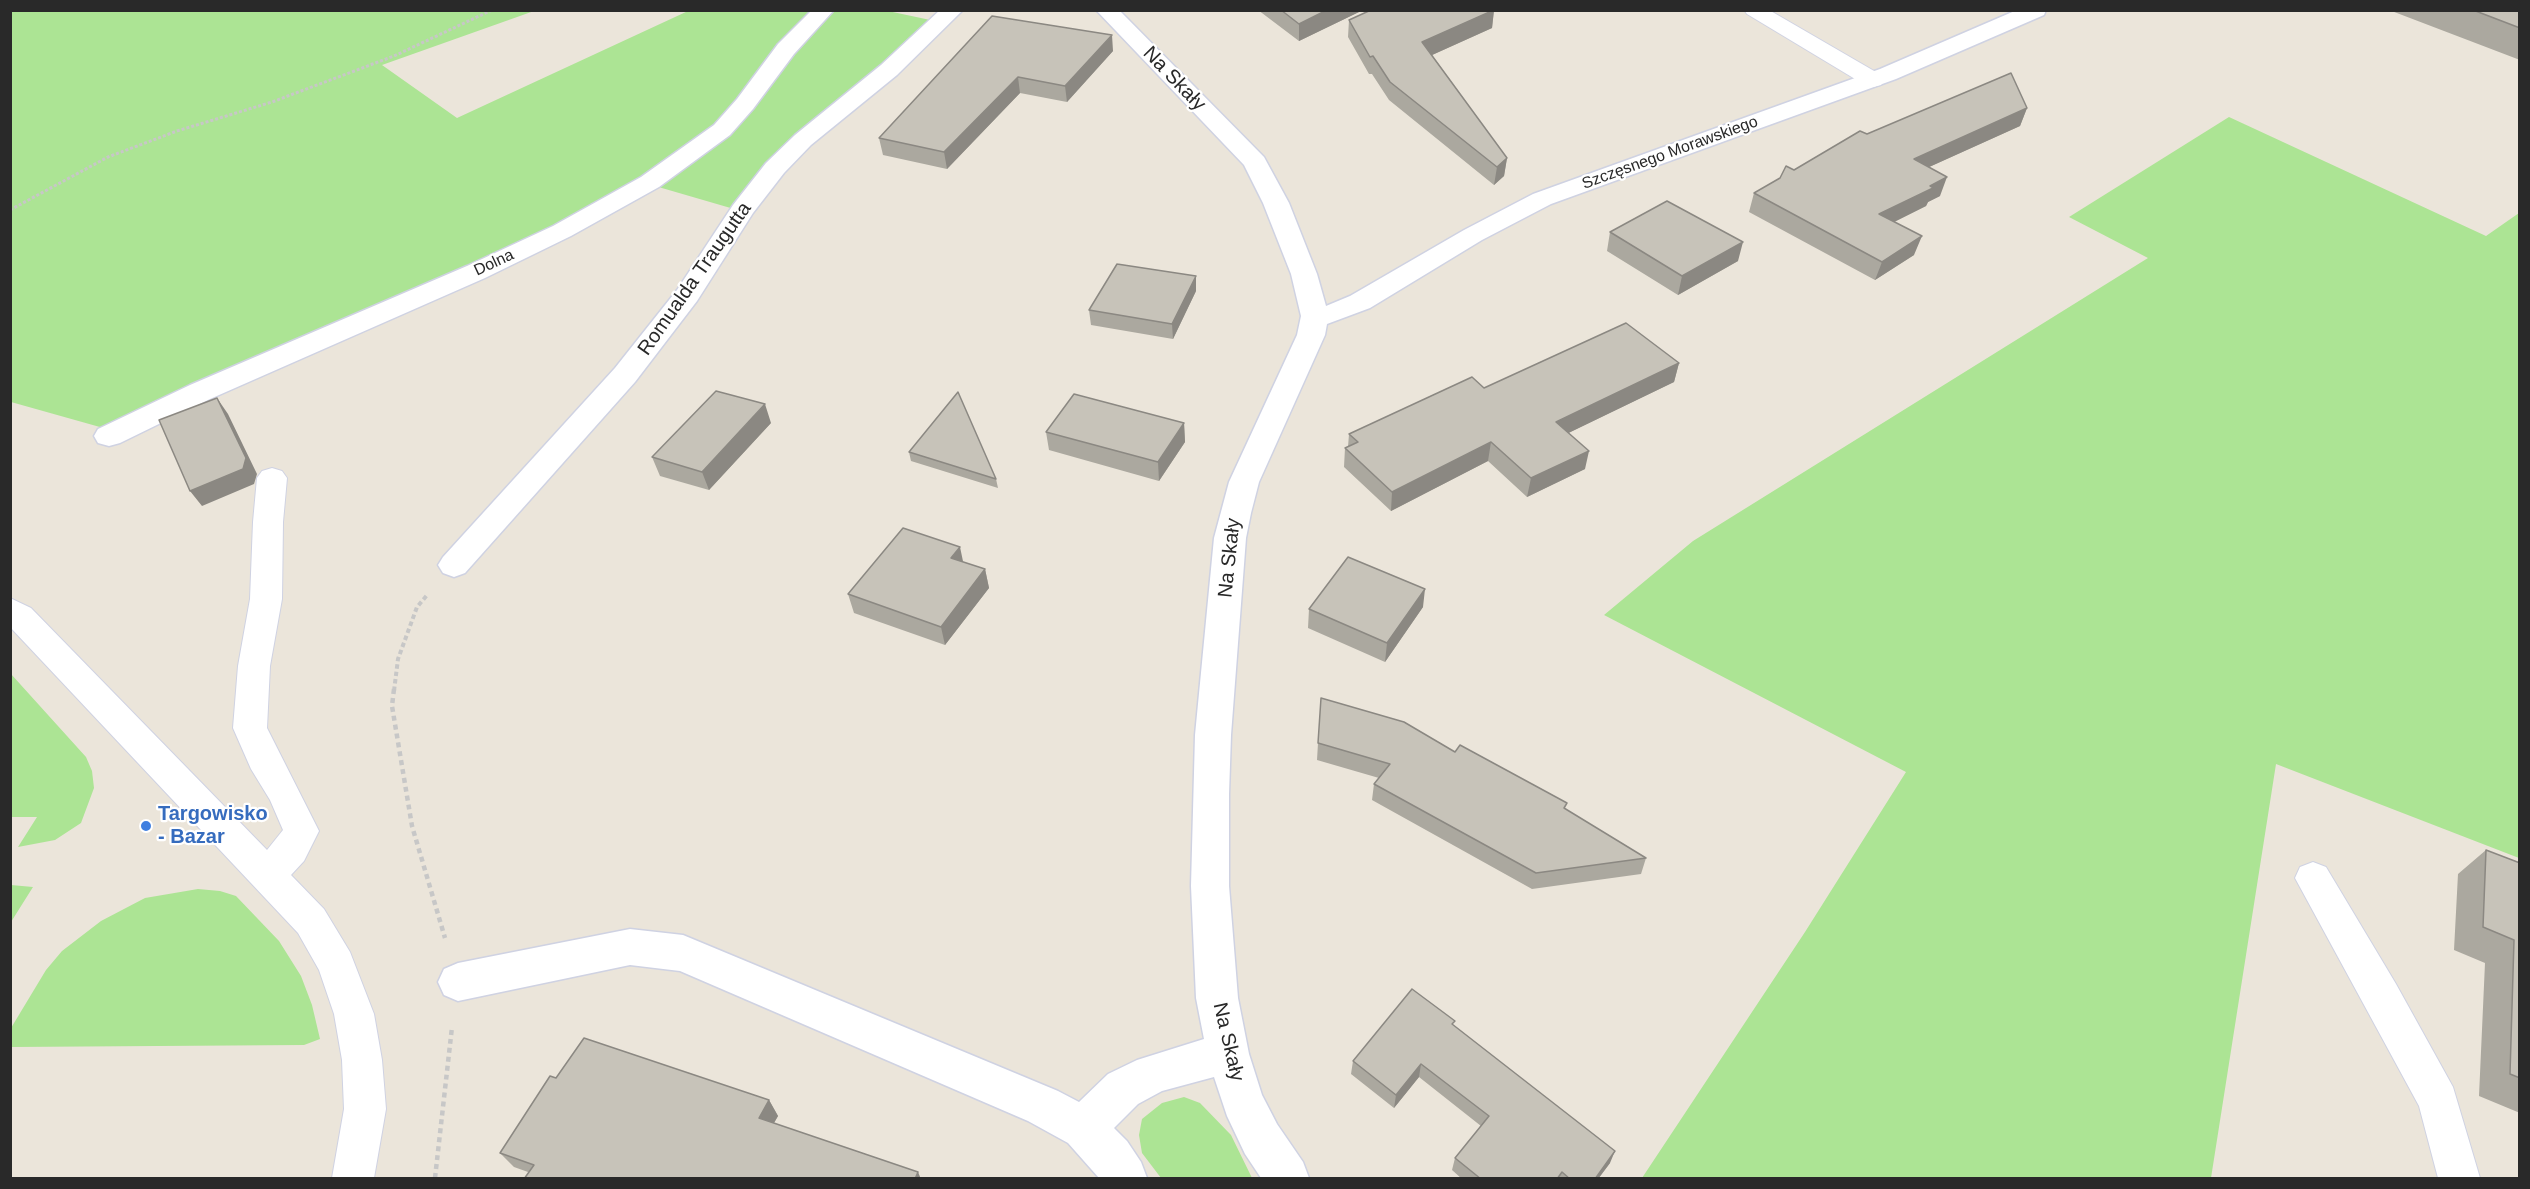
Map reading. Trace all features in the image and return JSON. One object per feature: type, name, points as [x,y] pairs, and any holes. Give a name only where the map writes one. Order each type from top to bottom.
[{"type":"street","name":"Dolna","points":[[110,436],[200,392],[476,272],[562,231],[650,182],[722,130],[745,104],[786,49],[824,10]]},
{"type":"street","name":"Romualda Traugutta","points":[[454,565],[625,375],[687,295],[742,210],[775,168],[803,140],[889,70],[954,10]]},
{"type":"street","name":"Na Skały","points":[[1106,10],[1255,162],[1276,203],[1304,274],[1315,316],[1311,334],[1244,482],[1230,538],[1213,735],[1210,864],[1217,998],[1227,1054],[1242,1101],[1261,1139],[1287,1179]]},
{"type":"street","name":"Szczęsnego Morawskiego","points":[[1315,316],[1333,314],[1360,302],[1473,235],[1542,200],[1873,80],[1976,39],[2036,10]]},
{"type":"street","points":[[458,982],[630,947],[683,953],[1028,1099],[1083,1128],[1111,1157],[1125,1179]]},
{"type":"street","points":[[1083,1128],[1123,1089],[1152,1074],[1227,1054]]},
{"type":"lane","points":[[1754,10],[1873,80]]},
{"type":"lane","points":[[266,875],[291,850],[301,831],[284,793],[268,769],[250,728],[254,666],[266,599],[268,522],[272,478]]},
{"type":"lane","points":[[10,609],[28,625],[311,921],[336,964],[354,1014],[362,1060],[364,1109],[353,1179]]},
{"type":"lane","points":[[2313,878],[2382,997],[2438,1101],[2459,1179]]},
{"type":"path","points":[[10,210],[108,157],[177,131],[272,102],[394,56],[492,10]]},
{"type":"path","points":[[435,1179],[458,982],[412,825],[392,706],[398,660],[417,607],[454,565]]},
{"type":"green space","points":[[10,11],[534,11],[382,65],[457,118],[688,11],[817,11],[737,104],[684,154],[555,226],[470,267],[107,429],[11,402]]},
{"type":"green space","points":[[832,11],[888,11],[935,21],[734,209],[655,186],[768,82]]},
{"type":"green space","points":[[2229,117],[2486,236],[2519,213],[2519,858],[2276,764],[2211,1178],[1642,1178],[1805,932],[1906,772],[1604,615],[1693,541],[2148,258],[2069,217]]},
{"type":"green space","points":[[11,674],[86,757],[92,771],[94,788],[81,823],[55,840],[18,847],[37,817],[11,817]]},
{"type":"green space","points":[[10,885],[33,887],[11,922]]},
{"type":"green space","points":[[198,889],[220,891],[236,896],[279,941],[301,976],[312,1005],[320,1039],[304,1045],[11,1047],[11,1028],[46,970],[62,951],[101,921],[145,898]]},
{"type":"green space","points":[[1184,1097],[1200,1103],[1231,1135],[1252,1178],[1161,1178],[1142,1153],[1139,1135],[1142,1119],[1162,1103]]},
{"type":"building","points":[[1281,10],[1327,10],[1299,24]]},
{"type":"building","points":[[1371,10],[1494,10],[1422,42],[1507,158],[1497,167],[1390,82],[1373,56],[1370,57],[1349,20]]},
{"type":"building","points":[[2473,10],[2520,10],[2520,28]]},
{"type":"building","points":[[992,16],[1112,35],[1065,86],[1018,77],[944,152],[879,138]]},
{"type":"building","points":[[2011,73],[2027,108],[1914,159],[1947,177],[1930,186],[1933,188],[1879,214],[1922,236],[1882,262],[1754,193],[1780,178],[1786,166],[1794,170],[1860,131],[1867,134]]},
{"type":"building","points":[[1667,201],[1743,242],[1682,276],[1610,232]]},
{"type":"building","points":[[1117,264],[1196,276],[1172,324],[1089,310]]},
{"type":"building","points":[[1626,323],[1679,363],[1556,422],[1589,451],[1531,478],[1491,442],[1392,492],[1345,448],[1358,442],[1349,434],[1472,377],[1484,388]]},
{"type":"building","points":[[716,391],[765,404],[702,472],[652,457]]},
{"type":"building","points":[[958,392],[996,479],[909,452]]},
{"type":"building","points":[[1074,394],[1184,423],[1158,462],[1046,432]]},
{"type":"building","points":[[217,398],[246,458],[243,469],[190,491],[159,420]]},
{"type":"building","points":[[903,528],[960,547],[951,558],[985,569],[941,627],[848,594]]},
{"type":"building","points":[[1348,557],[1425,589],[1387,643],[1309,609]]},
{"type":"building","points":[[1321,698],[1404,722],[1455,752],[1460,745],[1567,803],[1564,808],[1646,858],[1536,873],[1374,784],[1390,764],[1318,743]]},
{"type":"building","points":[[2486,850],[2520,863],[2520,1078],[2510,1074],[2514,940],[2483,927]]},
{"type":"building","points":[[1412,989],[1455,1021],[1452,1024],[1615,1151],[1595,1179],[1570,1179],[1562,1172],[1557,1179],[1481,1179],[1455,1158],[1489,1116],[1421,1064],[1396,1095],[1353,1061]]},
{"type":"building","points":[[584,1038],[769,1100],[759,1118],[918,1172],[915,1179],[524,1179],[534,1165],[500,1153],[550,1076],[556,1078]]},
{"type":"place","name":"Targowisko - Bazar","points":[[146,826]]}]
